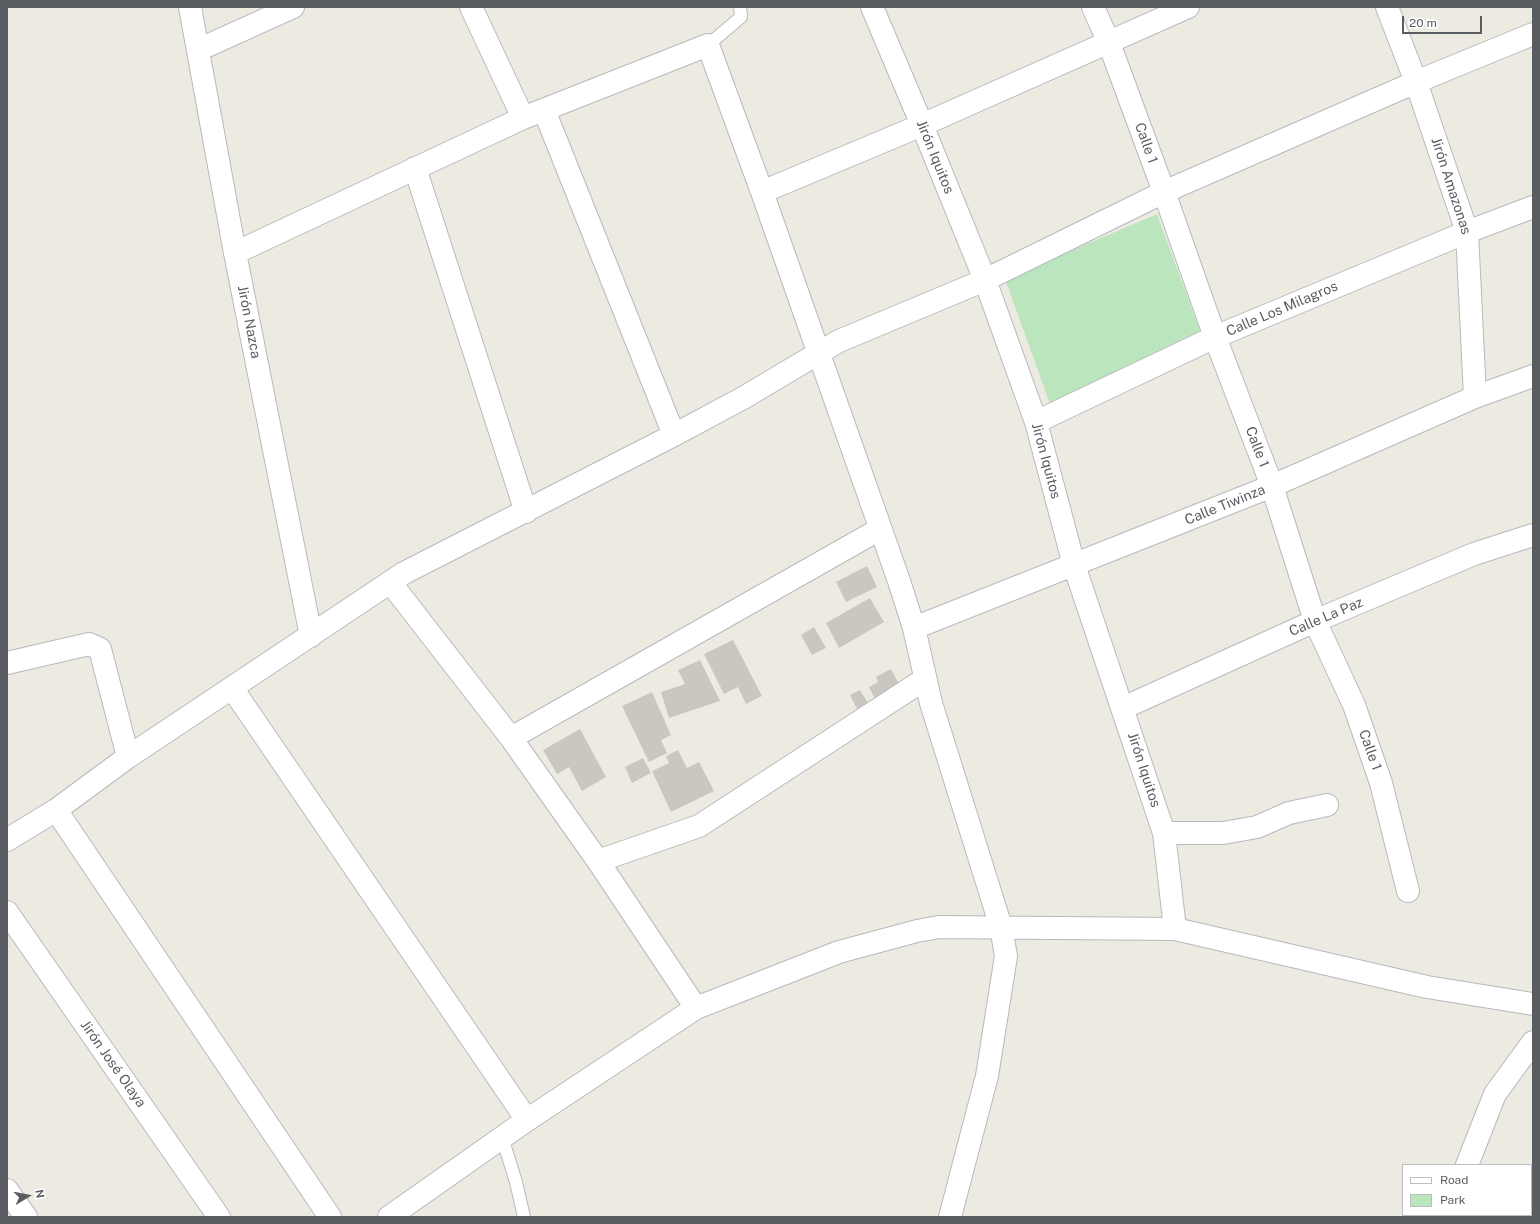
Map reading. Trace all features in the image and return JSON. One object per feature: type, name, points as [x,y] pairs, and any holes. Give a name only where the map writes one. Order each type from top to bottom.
[{"type":"street","name":"Jirón Nazca","points":[[190,7],[235,253],[311,636]]},
{"type":"street","points":[[198,50],[293,7]]},
{"type":"street","points":[[472,7],[523,118]]},
{"type":"street","name":"Jirón Iquitos","points":[[872,7],[985,280],[1036,422],[1074,565],[1164,833],[1175,929]]},
{"type":"street","name":"Calle 1","points":[[1094,7],[1109,43],[1164,192],[1215,337],[1272,486],[1315,621],[1354,705],[1382,783],[1408,891]]},
{"type":"street","points":[[762,192],[922,125],[1188,7]]},
{"type":"street","name":"Jirón Amazonas","points":[[1387,7],[1416,82],[1467,232],[1475,398]]},
{"type":"street","points":[[7,840],[56,810],[128,757],[404,573],[526,512],[674,435],[743,398],[817,352],[839,341],[985,280],[1164,192],[1416,82],[1533,34]]},
{"type":"street","points":[[235,253],[523,118],[708,45],[762,192],[914,628],[931,703],[1002,927],[1006,956],[987,1076],[950,1217]]},
{"type":"street","points":[[544,110],[674,435]]},
{"type":"street","points":[[415,168],[526,512]]},
{"type":"street","name":"Calle Los Milagros","points":[[1036,422],[1215,337],[1467,232],[1533,207]]},
{"type":"street","name":"Calle Tiwinza","points":[[914,628],[1272,486],[1475,398],[1533,376]]},
{"type":"street","points":[[511,738],[880,530]]},
{"type":"street","name":"Calle La Paz","points":[[1123,708],[1315,621],[1474,554],[1533,535]]},
{"type":"street","points":[[390,582],[511,738],[598,861],[696,1008]]},
{"type":"street","points":[[7,663],[89,644],[100,649],[128,757]]},
{"type":"street","points":[[598,861],[699,826],[925,679]]},
{"type":"street","points":[[232,688],[527,1120]]},
{"type":"street","points":[[1164,833],[1223,833],[1257,827],[1289,813],[1327,805]]},
{"type":"street","points":[[56,810],[330,1217]]},
{"type":"street","name":"Jirón José Olaya","points":[[7,912],[219,1217]]},
{"type":"street","points":[[389,1217],[502,1137],[696,1008],[839,952],[917,930],[939,927],[1175,929],[1427,987],[1533,1004]]},
{"type":"street","points":[[1467,1164],[1495,1094],[1533,1042]]},
{"type":"street","points":[[7,1190],[26,1217]]},
{"type":"lane","points":[[708,45],[741,17],[740,7]]},
{"type":"lane","points":[[502,1137],[516,1182],[524,1217]]},
{"type":"green space","points":[[1157,214],[1200,331],[1050,404],[1005,279]]},
{"type":"building","points":[[867,566],[877,587],[846,602],[836,582]]},
{"type":"building","points":[[870,598],[884,622],[839,648],[826,623]]},
{"type":"building","points":[[814,627],[826,648],[812,655],[801,635]]},
{"type":"building","points":[[733,640],[762,696],[746,704],[738,687],[724,694],[704,654]]},
{"type":"building","points":[[700,660],[720,701],[669,718],[661,692],[685,684],[678,670]]},
{"type":"building","points":[[891,669],[901,688],[876,701],[869,687],[878,682],[876,677]]},
{"type":"building","points":[[860,690],[868,703],[857,709],[850,695]]},
{"type":"building","points":[[652,692],[671,735],[661,740],[667,753],[649,762],[622,706]]},
{"type":"building","points":[[580,729],[606,777],[582,791],[569,767],[557,774],[543,750]]},
{"type":"building","points":[[678,750],[687,768],[699,762],[714,791],[671,812],[652,771],[669,763],[666,756]]},
{"type":"building","points":[[643,758],[651,773],[632,783],[625,767]]}]
